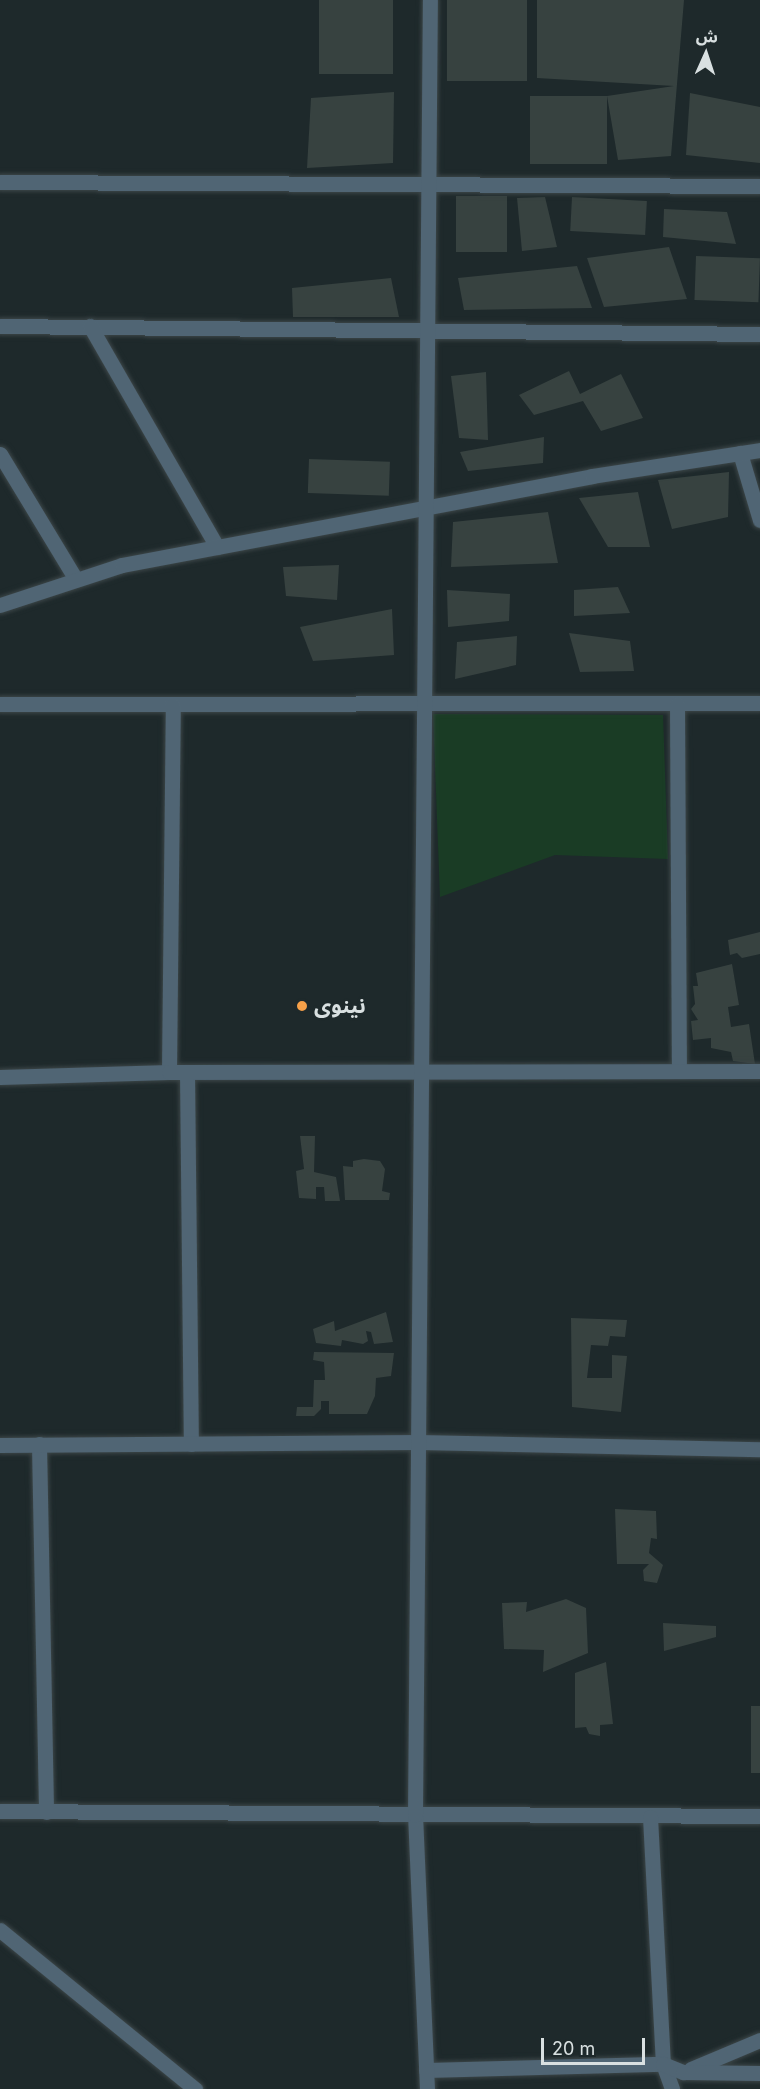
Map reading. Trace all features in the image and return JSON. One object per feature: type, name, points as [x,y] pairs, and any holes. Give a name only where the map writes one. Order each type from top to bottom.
[{"type":"street","points":[[427,2089],[415,1815],[426,186],[430,0]]},
{"type":"street","points":[[0,182],[760,186]]},
{"type":"street","points":[[0,326],[425,328],[760,334]]},
{"type":"street","points":[[90,326],[217,547]]},
{"type":"street","points":[[0,606],[75,578],[122,565],[424,508],[760,450]]},
{"type":"street","points":[[740,453],[760,519]]},
{"type":"street","points":[[0,454],[75,578]]},
{"type":"street","points":[[0,704],[760,703]]},
{"type":"street","points":[[677,704],[679,1071]]},
{"type":"street","points":[[168,1072],[173,705]]},
{"type":"street","points":[[0,1077],[168,1072],[420,1074],[760,1071]]},
{"type":"street","points":[[187,1072],[191,1444]]},
{"type":"street","points":[[0,1445],[418,1442],[760,1449]]},
{"type":"street","points":[[39,1444],[46,1812]]},
{"type":"street","points":[[0,1811],[760,1816]]},
{"type":"street","points":[[650,1816],[663,2064],[672,2089]]},
{"type":"street","points":[[0,1930],[195,2089]]},
{"type":"street","points":[[683,2072],[760,2040]]},
{"type":"street","points":[[426,2070],[663,2064],[683,2072],[760,2073]]},
{"type":"green space","points":[[433,714],[663,715],[668,859],[555,855],[440,897]]},
{"type":"building","points":[[319,0],[393,0],[393,74],[319,74]]},
{"type":"building","points":[[447,0],[527,0],[527,81],[447,81]]},
{"type":"building","points":[[537,0],[684,0],[671,156],[618,160],[607,96],[674,86],[537,78]]},
{"type":"building","points":[[394,92],[393,163],[307,168],[311,98]]},
{"type":"building","points":[[690,93],[760,107],[760,163],[686,155]]},
{"type":"building","points":[[530,96],[607,96],[607,164],[530,164]]},
{"type":"building","points":[[456,196],[507,196],[507,252],[456,252]]},
{"type":"building","points":[[545,197],[557,247],[522,251],[517,198]]},
{"type":"building","points":[[572,197],[647,201],[645,235],[570,231]]},
{"type":"building","points":[[664,209],[727,212],[736,244],[663,237]]},
{"type":"building","points":[[669,247],[687,299],[604,307],[587,258]]},
{"type":"building","points":[[696,256],[760,258],[758,302],[694,300]]},
{"type":"building","points":[[577,266],[592,308],[464,310],[458,278]]},
{"type":"building","points":[[391,278],[399,317],[293,317],[292,288]]},
{"type":"building","points":[[569,371],[580,394],[621,374],[643,418],[601,431],[583,401],[534,415],[519,395]]},
{"type":"building","points":[[486,372],[488,440],[459,438],[451,376]]},
{"type":"building","points":[[544,437],[543,463],[468,471],[460,452]]},
{"type":"building","points":[[309,459],[390,462],[389,496],[308,493]]},
{"type":"building","points":[[729,472],[728,517],[672,529],[658,480]]},
{"type":"building","points":[[638,492],[650,547],[608,547],[579,498]]},
{"type":"building","points":[[548,512],[558,563],[451,567],[453,522]]},
{"type":"building","points":[[339,565],[337,600],[286,596],[283,567]]},
{"type":"building","points":[[618,587],[630,613],[574,616],[574,590]]},
{"type":"building","points":[[447,590],[510,594],[509,621],[448,627]]},
{"type":"building","points":[[392,609],[394,655],[313,661],[300,627]]},
{"type":"building","points":[[569,633],[630,641],[634,671],[580,672]]},
{"type":"building","points":[[517,636],[516,665],[455,679],[457,642]]},
{"type":"building","points":[[760,932],[760,954],[742,958],[737,953],[730,955],[728,940]]},
{"type":"building","points":[[732,964],[739,1005],[728,1007],[731,1027],[749,1024],[755,1064],[733,1061],[731,1052],[711,1048],[711,1038],[693,1040],[691,1021],[698,1020],[691,1009],[695,1004],[693,986],[698,986],[696,973]]},
{"type":"building","points":[[300,1136],[315,1136],[314,1172],[336,1177],[340,1201],[325,1201],[324,1187],[316,1187],[316,1199],[299,1198],[296,1171],[304,1169]]},
{"type":"building","points":[[364,1159],[380,1161],[385,1169],[382,1191],[390,1193],[389,1200],[345,1200],[343,1166],[353,1167],[353,1161]]},
{"type":"building","points":[[386,1312],[393,1342],[374,1344],[371,1332],[366,1331],[368,1341],[363,1344],[342,1340],[341,1346],[316,1343],[313,1329],[334,1321],[335,1331]]},
{"type":"building","points":[[571,1318],[627,1320],[625,1337],[610,1336],[608,1346],[591,1345],[587,1378],[612,1378],[612,1355],[627,1356],[621,1412],[572,1407]]},
{"type":"building","points":[[314,1352],[394,1353],[391,1376],[376,1378],[375,1396],[367,1414],[329,1414],[329,1401],[321,1401],[321,1409],[314,1416],[296,1416],[297,1407],[313,1407],[314,1380],[325,1380],[324,1362],[313,1360]]},
{"type":"building","points":[[615,1509],[656,1511],[657,1539],[651,1538],[649,1553],[663,1565],[657,1583],[644,1581],[643,1570],[649,1564],[617,1564]]},
{"type":"building","points":[[566,1599],[586,1608],[588,1653],[543,1672],[544,1650],[504,1649],[502,1603],[527,1602],[526,1612]]},
{"type":"building","points":[[663,1623],[716,1626],[716,1637],[664,1651]]},
{"type":"building","points":[[606,1662],[613,1724],[600,1725],[600,1736],[589,1734],[586,1727],[575,1728],[575,1673]]},
{"type":"building","points":[[751,1706],[760,1706],[760,1773],[751,1773]]},
{"type":"place","name":"نينوى","points":[[302,1006]]}]
